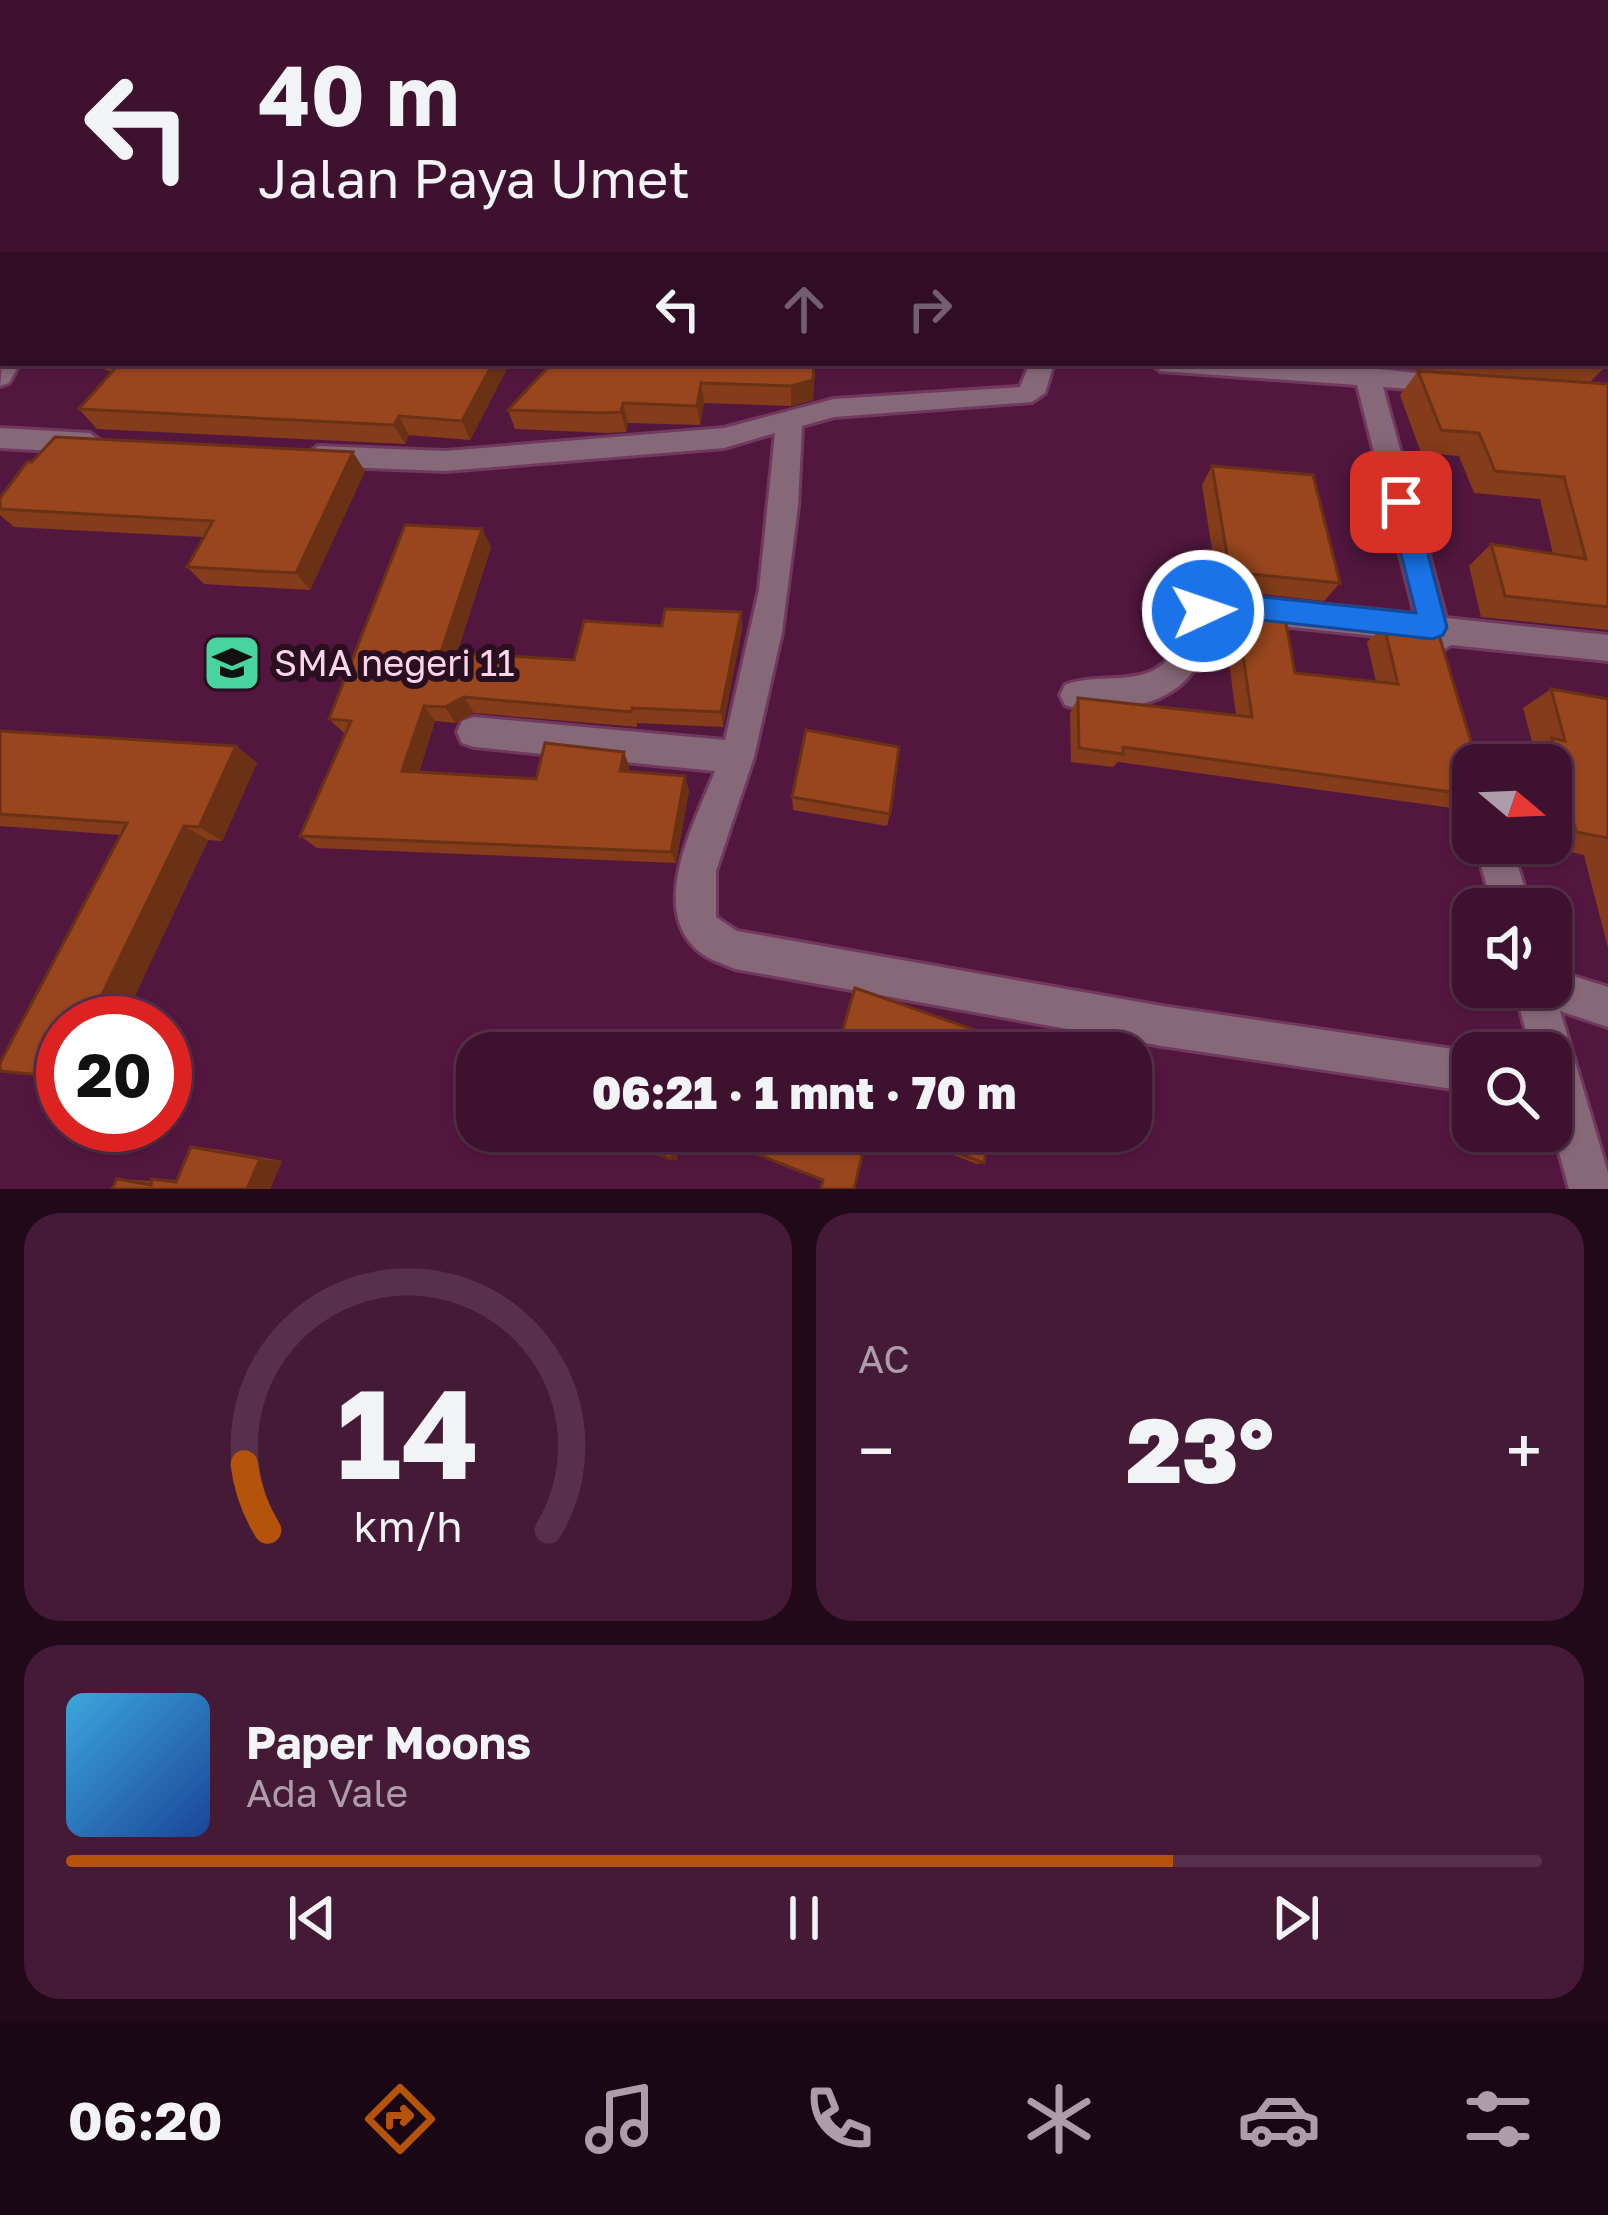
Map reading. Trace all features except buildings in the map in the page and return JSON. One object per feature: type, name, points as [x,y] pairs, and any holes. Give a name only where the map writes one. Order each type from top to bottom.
[{"type":"street","points":[[285,454],[445,461],[724,438],[834,408],[1020,396],[1031,393],[1038,384],[1041,366]]},
{"type":"street","points":[[1238,366],[1366,371],[1470,385]]},
{"type":"street","points":[[1366,371],[1445,668]]},
{"type":"street","points":[[789,420],[788,471],[766,649],[737,758],[694,881],[700,928],[735,950],[1162,1026],[1452,1069]]},
{"type":"street","points":[[0,438],[119,445]]},
{"type":"street","points":[[1076,695],[1148,690],[1166,680],[1191,658],[1203,611],[1211,606],[1608,648]]},
{"type":"street","points":[[474,732],[737,758]]},
{"type":"street","points":[[1572,995],[1608,1006]]},
{"type":"street","points":[[1572,1132],[1591,1189]]},
{"type":"place","name":"SMA negeri 11","points":[[232,663]]},
{"type":"route","points":[[1203,611],[1225,604],[1433,627],[1401,502]]}]
